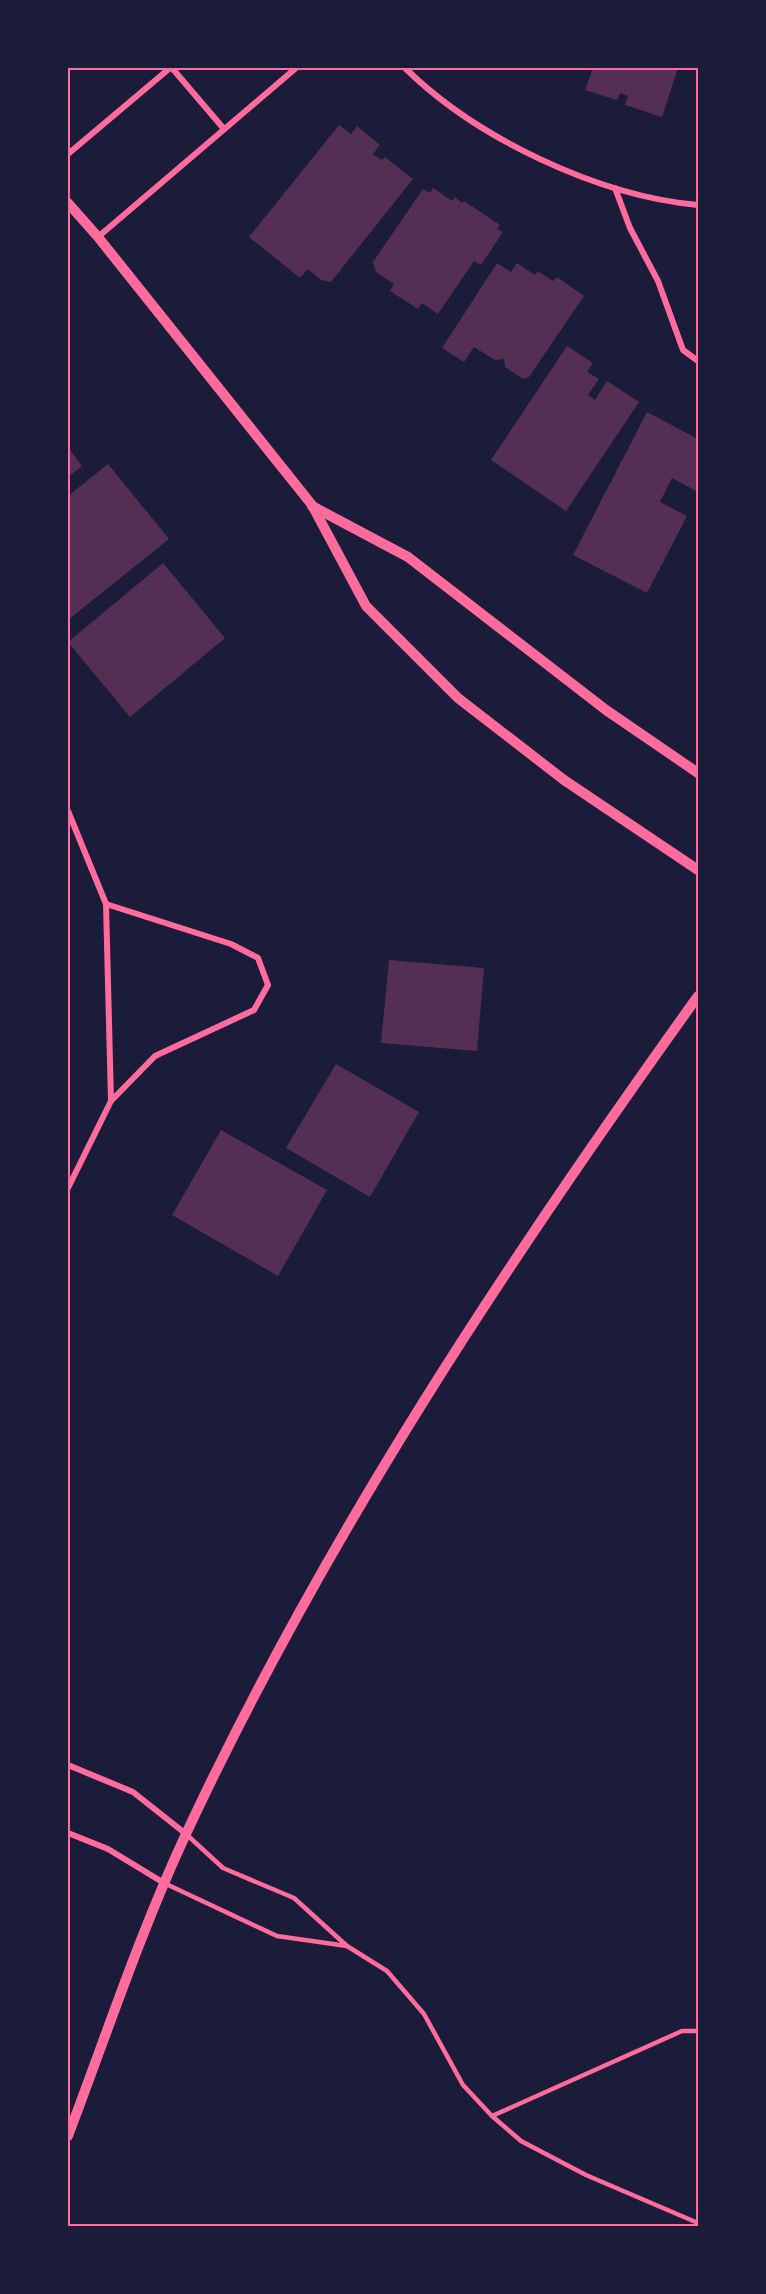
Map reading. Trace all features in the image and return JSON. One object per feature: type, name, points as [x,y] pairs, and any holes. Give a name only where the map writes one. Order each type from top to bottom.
[{"type":"street","points":[[68,154],[171,68],[224,129]]},
{"type":"street","points":[[98,237],[296,68]]},
{"type":"street","points":[[405,68],[471,122],[546,161],[615,188],[699,205]]},
{"type":"street","points":[[615,188],[630,228],[658,281],[683,350],[699,361]]},
{"type":"street","points":[[68,203],[98,237],[312,506],[366,606],[458,698],[564,780],[699,870]]},
{"type":"street","points":[[312,506],[408,557],[606,710],[699,773]]},
{"type":"street","points":[[68,811],[106,904],[111,1101]]},
{"type":"street","points":[[68,1188],[111,1101],[155,1056],[254,1010],[268,985],[258,958],[231,945],[106,904]]},
{"type":"street","points":[[68,2136],[164,1883],[186,1834],[299,1611],[396,1446],[521,1249],[699,996]]},
{"type":"street","points":[[68,1765],[133,1792],[186,1834]]},
{"type":"street","points":[[68,1833],[108,1849],[164,1883]]},
{"type":"lane","points":[[186,1834],[223,1868],[294,1899],[347,1946],[387,1971],[424,2014],[463,2085],[492,2116],[521,2141],[586,2175],[699,2223]]},
{"type":"lane","points":[[164,1883],[277,1936],[347,1946]]},
{"type":"lane","points":[[492,2116],[682,2031],[699,2031]]},
{"type":"building","points":[[593,68],[678,68],[662,117],[625,105],[628,96],[620,93],[617,100],[585,90]]},
{"type":"building","points":[[339,125],[351,134],[357,126],[380,145],[373,154],[382,160],[385,157],[413,179],[331,282],[321,280],[308,269],[300,278],[249,237]]},
{"type":"building","points":[[433,188],[452,201],[455,197],[462,203],[464,201],[500,225],[497,229],[503,232],[481,265],[474,261],[438,314],[422,303],[418,309],[390,291],[394,284],[376,272],[373,262],[423,189],[430,193]]},
{"type":"building","points":[[497,263],[511,272],[517,263],[535,275],[538,271],[553,281],[557,277],[584,296],[529,377],[523,379],[505,367],[504,359],[495,360],[474,347],[464,362],[442,348]]},
{"type":"building","points":[[567,346],[593,363],[587,372],[599,379],[588,395],[595,400],[607,381],[639,402],[566,511],[491,460]]},
{"type":"building","points":[[647,412],[698,439],[698,492],[672,478],[660,502],[687,516],[647,593],[573,555]]},
{"type":"building","points":[[68,447],[82,466],[68,477]]},
{"type":"building","points":[[108,464],[169,539],[68,620],[68,496]]},
{"type":"building","points":[[163,563],[225,638],[130,717],[68,642]]},
{"type":"building","points":[[389,960],[484,968],[477,1051],[381,1043]]},
{"type":"building","points":[[336,1064],[419,1112],[370,1197],[286,1148]]},
{"type":"building","points":[[221,1130],[327,1190],[278,1276],[172,1215]]}]
